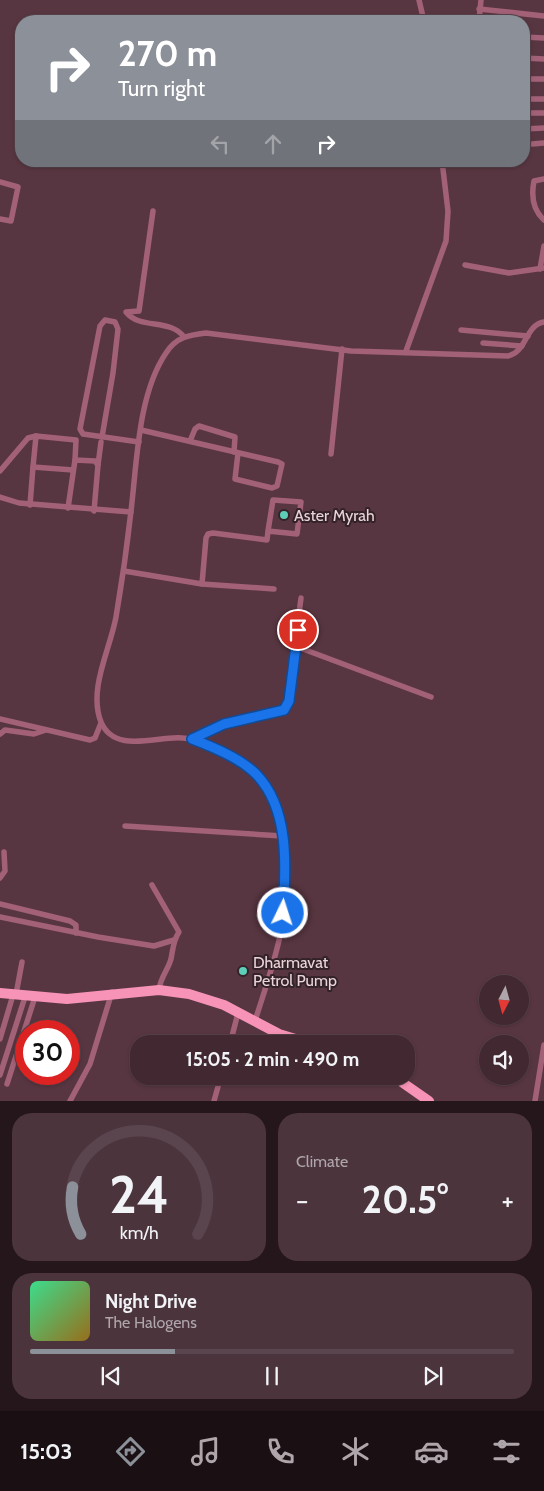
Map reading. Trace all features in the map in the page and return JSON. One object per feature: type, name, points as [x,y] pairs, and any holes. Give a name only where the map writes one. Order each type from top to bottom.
[{"type":"highway","points":[[0,993],[67,999],[159,986],[186,990],[217,998],[286,1035]]},
{"type":"highway","points":[[0,988],[25,994]]},
{"type":"highway","points":[[186,990],[255,1019]]},
{"type":"highway","points":[[406,1085],[429,1101]]},
{"type":"street","points":[[419,0],[423,15]]},
{"type":"street","points":[[479,15],[481,0]]},
{"type":"street","points":[[479,8],[544,16]]},
{"type":"street","points":[[530,37],[544,38]]},
{"type":"street","points":[[530,58],[544,59]]},
{"type":"street","points":[[530,79],[544,79]]},
{"type":"street","points":[[530,99],[544,99]]},
{"type":"street","points":[[530,113],[544,114]]},
{"type":"street","points":[[530,129],[544,128]]},
{"type":"street","points":[[532,144],[544,143]]},
{"type":"street","points":[[406,351],[446,241],[448,211],[443,167]]},
{"type":"street","points":[[543,219],[534,205],[533,189],[534,181],[544,179]]},
{"type":"street","points":[[0,182],[18,187],[11,221],[0,219]]},
{"type":"street","points":[[153,211],[139,311],[126,312],[134,320],[176,329],[184,337]]},
{"type":"street","points":[[465,265],[509,273],[542,269],[544,246]]},
{"type":"street","points":[[94,511],[98,465],[102,440],[114,373],[118,329],[116,322],[105,320],[100,326],[80,429],[83,434],[102,440],[139,442]]},
{"type":"street","points":[[255,1019],[272,965],[283,921],[286,876],[277,808],[256,775],[246,766],[192,739],[181,737],[151,741],[122,740],[110,733],[101,723],[97,698],[97,685],[113,632],[124,571],[139,442],[155,375],[166,353],[176,340],[206,333],[342,349],[508,356],[516,353],[535,325],[544,322]]},
{"type":"street","points":[[461,330],[528,336]]},
{"type":"street","points":[[484,343],[522,346]]},
{"type":"street","points":[[331,454],[342,349]]},
{"type":"street","points":[[141,430],[236,452],[282,464],[277,486],[272,488],[234,479],[236,452],[235,437],[199,426],[195,429],[190,441]]},
{"type":"street","points":[[30,505],[36,436]]},
{"type":"street","points":[[0,471],[28,438],[36,436],[76,440],[68,508]]},
{"type":"street","points":[[75,460],[95,461],[98,465]]},
{"type":"street","points":[[33,467],[73,470]]},
{"type":"street","points":[[0,498],[30,505],[94,511],[131,512]]},
{"type":"street","points":[[202,584],[206,538],[208,534],[213,533],[267,540],[268,531],[274,500],[301,502],[298,534],[268,531]]},
{"type":"street","points":[[124,571],[202,584],[274,589]]},
{"type":"street","points":[[192,739],[224,724],[284,710],[289,701],[301,598]]},
{"type":"street","points":[[296,646],[431,697]]},
{"type":"street","points":[[0,719],[93,740],[101,723]]},
{"type":"street","points":[[0,734],[5,730],[34,734],[48,730]]},
{"type":"street","points":[[124,826],[282,836]]},
{"type":"street","points":[[0,878],[5,870],[4,852]]},
{"type":"street","points":[[152,885],[179,932],[174,940],[170,960],[159,986]]},
{"type":"street","points":[[0,904],[70,921],[76,925],[76,932]]},
{"type":"street","points":[[0,916],[154,946],[174,940]]},
{"type":"street","points":[[7,1084],[25,994],[22,962]]},
{"type":"street","points":[[70,1101],[90,1064],[112,993]]},
{"type":"street","points":[[0,1039],[25,994]]},
{"type":"street","points":[[0,1075],[25,994]]},
{"type":"street","points":[[232,1035],[238,1013]]},
{"type":"street","points":[[535,1101],[544,1045]]},
{"type":"street","points":[[214,1101],[218,1085]]},
{"type":"place","name":"Aster Myrah","points":[[284,515]]},
{"type":"place","name":"Dharmavat Petrol Pump","points":[[243,971]]},
{"type":"route","points":[[283,913],[286,876],[277,808],[272,798],[256,775],[246,766],[192,739],[224,724],[284,710],[289,701],[298,630]]}]
